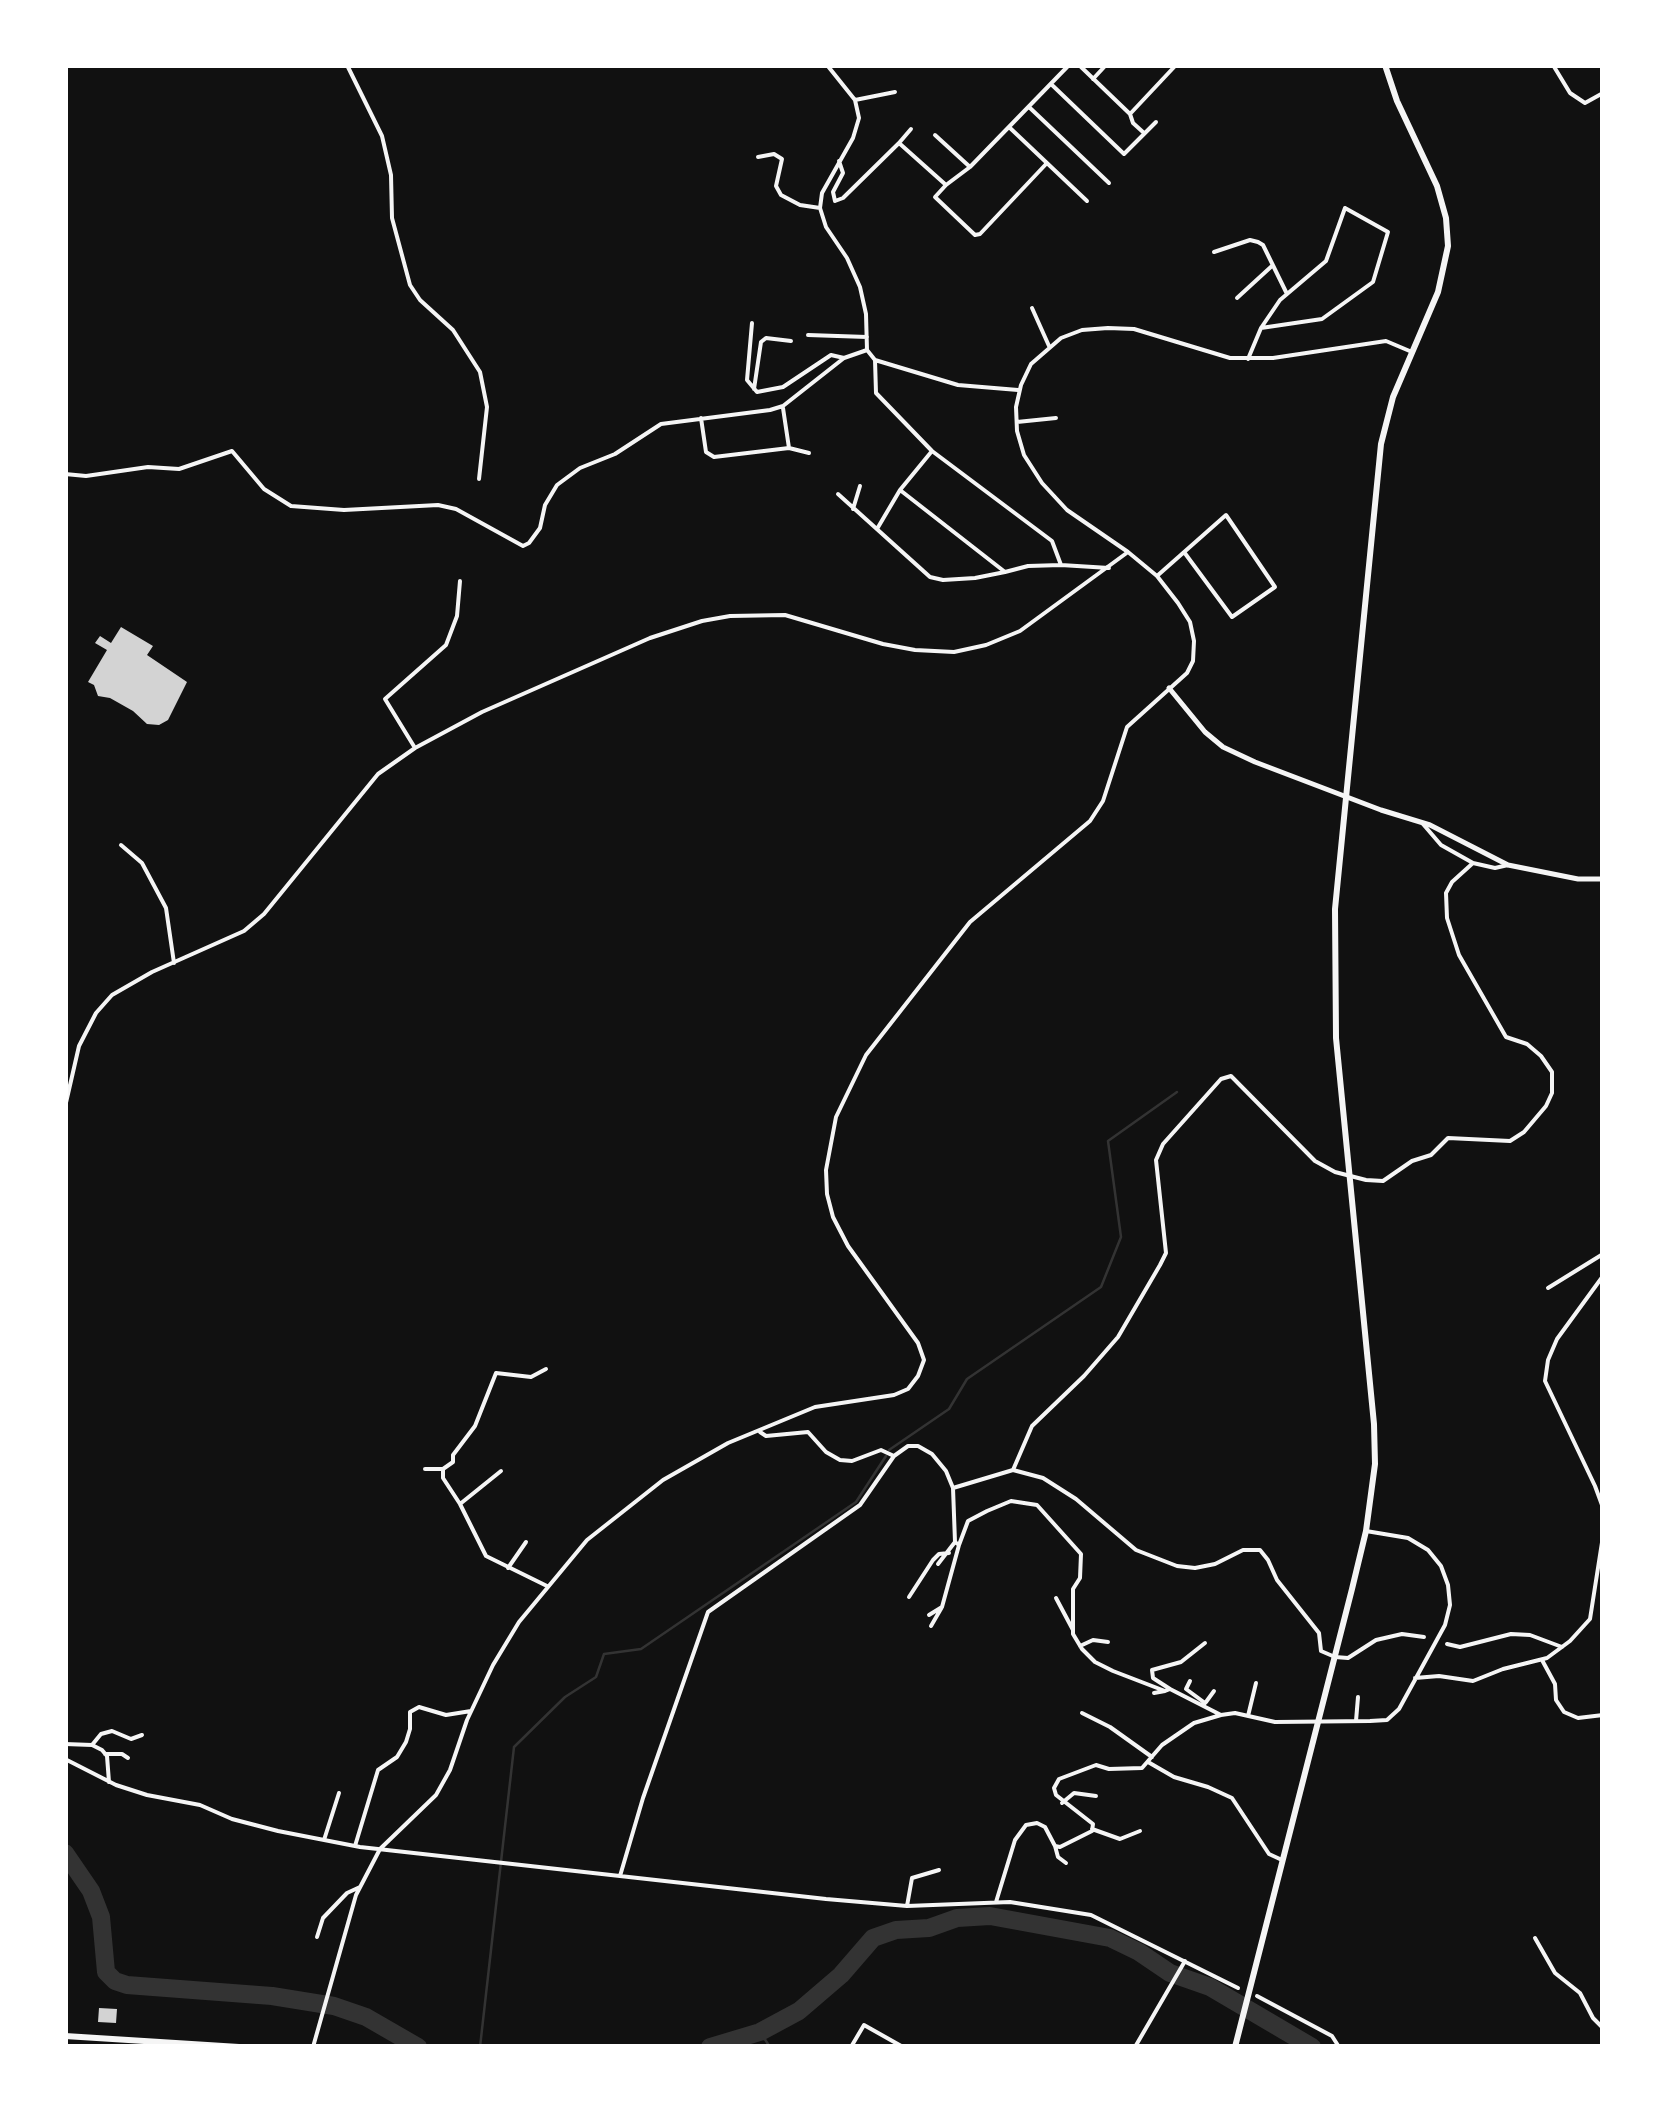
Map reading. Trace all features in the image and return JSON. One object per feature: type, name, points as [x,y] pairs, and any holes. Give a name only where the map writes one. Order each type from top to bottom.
[{"type":"main road","points":[[1235,2047],[1366,1531],[1375,1464],[1334,1004],[1335,909],[1376,479],[1393,396],[1428,320],[1448,246],[1446,218],[1437,186],[1388,80],[1386,65]]},
{"type":"main road","points":[[65,2036],[239,2047]]},
{"type":"street","points":[[347,65],[382,136],[392,175],[392,218],[410,285],[420,300],[453,330],[480,372],[487,407],[479,479]]},
{"type":"street","points":[[827,65],[855,100],[859,118],[853,138],[822,193],[820,208],[826,228],[847,258],[860,287],[868,350],[875,360],[876,394],[932,451],[1052,541],[1062,565]]},
{"type":"street","points":[[1047,163],[980,234],[975,234],[935,197],[970,167],[1069,65]]},
{"type":"street","points":[[1079,65],[1130,114],[1144,134]]},
{"type":"street","points":[[1093,79],[1106,65]]},
{"type":"street","points":[[1130,114],[1176,65]]},
{"type":"street","points":[[1552,65],[1570,93],[1585,103],[1603,93]]},
{"type":"street","points":[[1051,84],[1124,154],[1156,122]]},
{"type":"street","points":[[855,100],[894,92]]},
{"type":"street","points":[[1029,106],[1108,183]]},
{"type":"street","points":[[1009,127],[1087,201]]},
{"type":"street","points":[[839,161],[843,173],[833,197],[838,202],[912,130]]},
{"type":"street","points":[[935,135],[970,167]]},
{"type":"street","points":[[899,143],[946,185]]},
{"type":"street","points":[[758,157],[774,154],[782,159],[776,186],[781,195],[800,205],[820,208]]},
{"type":"street","points":[[1248,359],[1261,328],[1287,294],[1326,261],[1345,208],[1388,232],[1373,282],[1322,320],[1261,328]]},
{"type":"street","points":[[1214,252],[1250,240],[1263,245],[1287,294]]},
{"type":"street","points":[[1237,298],[1273,265]]},
{"type":"street","points":[[1032,308],[1049,346]]},
{"type":"street","points":[[752,323],[747,380],[757,392],[783,388],[831,355],[844,358]]},
{"type":"street","points":[[313,2047],[360,1886],[380,1849],[436,1794],[450,1770],[493,1664],[519,1622],[586,1540],[619,1512],[693,1462],[815,1407],[894,1395],[908,1389],[918,1376],[924,1360],[918,1344],[848,1246],[833,1217],[826,1170],[836,1117],[866,1054],[970,922],[1090,821],[1103,801],[1127,728],[1188,673],[1193,662],[1190,622],[1156,576],[1067,510],[1042,483],[1024,455],[1017,422],[1020,390],[1031,364],[1049,346],[1082,330],[1134,329],[1230,358],[1375,342],[1412,352]]},
{"type":"street","points":[[808,334],[867,337]]},
{"type":"street","points":[[754,389],[761,342],[766,338],[792,341]]},
{"type":"street","points":[[65,474],[86,476],[148,467],[179,470],[232,451],[264,489],[291,506],[344,510],[438,505],[456,509],[523,546],[530,544],[540,528],[546,505],[557,486],[580,468],[616,454],[661,424],[783,406],[844,358],[868,350]]},
{"type":"street","points":[[875,360],[958,385],[1020,390]]},
{"type":"street","points":[[783,406],[790,448]]},
{"type":"street","points":[[701,418],[706,452],[714,457],[790,448],[809,453]]},
{"type":"street","points":[[1017,422],[1056,418]]},
{"type":"street","points":[[877,529],[900,490],[932,451]]},
{"type":"street","points":[[853,509],[860,486]]},
{"type":"street","points":[[900,490],[1006,572]]},
{"type":"street","points":[[838,494],[930,576],[943,580],[975,578],[1028,566],[1109,568]]},
{"type":"street","points":[[1156,576],[1184,552],[1226,516],[1275,587],[1232,616],[1184,552]]},
{"type":"street","points":[[65,1107],[79,1046],[96,1013],[112,994],[244,931],[264,914],[378,774],[415,748],[482,712],[579,668],[702,621],[752,614],[785,615],[883,644],[954,652],[986,646],[1020,631],[1128,552]]},
{"type":"street","points":[[415,748],[385,700],[446,645],[457,616],[460,581]]},
{"type":"street","points":[[1169,688],[1205,732],[1223,746],[1311,784],[1422,823],[1508,864],[1578,879],[1603,879]]},
{"type":"street","points":[[1422,823],[1441,845],[1474,863],[1495,868],[1508,864]]},
{"type":"street","points":[[121,845],[142,863],[160,894],[169,918],[174,963]]},
{"type":"street","points":[[1013,1470],[1032,1426],[1118,1337],[1160,1265],[1166,1253],[1156,1160],[1163,1144],[1222,1079],[1231,1076],[1315,1161],[1335,1172],[1366,1180],[1383,1181],[1412,1161],[1431,1155],[1448,1138],[1510,1142],[1546,1106],[1552,1093],[1552,1072],[1527,1044],[1506,1037],[1459,955],[1447,918],[1446,894],[1452,882],[1474,863]]},
{"type":"street","points":[[1548,1288],[1603,1254]]},
{"type":"street","points":[[1416,1678],[1439,1676],[1472,1681],[1542,1660],[1584,1628],[1590,1618],[1603,1533],[1602,1504],[1545,1381],[1557,1339],[1603,1276]]},
{"type":"street","points":[[425,1470],[443,1469],[453,1462],[475,1426],[496,1373],[532,1376],[546,1369]]},
{"type":"street","points":[[758,1432],[766,1436],[808,1432],[826,1452],[840,1460],[852,1461],[881,1450],[894,1456]]},
{"type":"street","points":[[620,1878],[643,1798],[708,1612],[860,1505],[894,1456],[908,1446],[918,1446],[939,1462],[953,1488],[957,1544],[938,1564]]},
{"type":"street","points":[[443,1469],[443,1478],[486,1556],[547,1586]]},
{"type":"street","points":[[953,1488],[1013,1470],[1043,1478],[1076,1499],[1136,1550],[1177,1566],[1215,1564],[1243,1550],[1260,1550],[1276,1580],[1319,1633],[1321,1651],[1334,1657],[1348,1658],[1376,1640],[1402,1634],[1424,1637]]},
{"type":"street","points":[[460,1504],[501,1471]]},
{"type":"street","points":[[931,1626],[942,1607],[957,1544],[968,1521],[1011,1501],[1037,1504],[1081,1554],[1080,1578],[1074,1588],[1073,1630]]},
{"type":"street","points":[[1092,1829],[1093,1824],[1086,1816],[1062,1803],[1054,1788],[1059,1779],[1096,1765],[1130,1770],[1150,1760],[1162,1746],[1194,1724],[1220,1715],[1275,1722],[1387,1720],[1398,1709],[1445,1625],[1450,1605],[1448,1585],[1441,1566],[1428,1550],[1408,1538],[1366,1531]]},
{"type":"street","points":[[508,1568],[526,1542]]},
{"type":"street","points":[[909,1597],[933,1560],[939,1554],[949,1553]]},
{"type":"street","points":[[1056,1598],[1080,1646],[1095,1662],[1204,1704]]},
{"type":"street","points":[[929,1615],[942,1607]]},
{"type":"street","points":[[1447,1644],[1460,1646],[1511,1634],[1530,1635],[1562,1647]]},
{"type":"street","points":[[1080,1646],[1093,1640],[1108,1642]]},
{"type":"street","points":[[1168,1690],[1153,1678],[1152,1670],[1181,1662],[1205,1643]]},
{"type":"street","points":[[1542,1660],[1564,1712],[1578,1718],[1603,1715]]},
{"type":"street","points":[[1190,1682],[1186,1689],[1220,1715]]},
{"type":"street","points":[[1248,1716],[1256,1683]]},
{"type":"street","points":[[1154,1692],[1168,1690]]},
{"type":"street","points":[[1204,1704],[1214,1691]]},
{"type":"street","points":[[1353,1721],[1358,1697]]},
{"type":"street","points":[[356,1846],[378,1770],[397,1756],[406,1742],[410,1712],[419,1708],[446,1715],[471,1711]]},
{"type":"street","points":[[1082,1714],[1110,1727],[1174,1777],[1232,1798],[1270,1854],[1282,1860]]},
{"type":"street","points":[[92,1745],[101,1734],[112,1731],[131,1739],[142,1735]]},
{"type":"street","points":[[65,1744],[92,1745],[105,1754],[128,1758]]},
{"type":"street","points":[[105,1754],[109,1782]]},
{"type":"street","points":[[65,1758],[109,1782],[147,1795],[200,1805],[232,1819],[356,1846],[620,1878],[908,1906],[996,1902],[1091,1915],[1238,1988]]},
{"type":"street","points":[[324,1840],[339,1793]]},
{"type":"street","points":[[1062,1803],[1074,1794],[1096,1796]]},
{"type":"street","points":[[996,1902],[1014,1840],[1026,1825],[1037,1823],[1045,1827],[1058,1857],[1066,1863]]},
{"type":"street","points":[[1055,1846],[1092,1829],[1120,1839],[1140,1831]]},
{"type":"street","points":[[908,1906],[912,1878],[940,1870]]},
{"type":"street","points":[[317,1937],[323,1918],[347,1893],[360,1886]]},
{"type":"street","points":[[1535,1938],[1554,1973],[1580,1993],[1603,2028]]},
{"type":"street","points":[[1135,2047],[1184,1962]]},
{"type":"street","points":[[1257,1996],[1332,2036],[1339,2047]]},
{"type":"street","points":[[851,2047],[864,2026],[903,2047]]},
{"type":"building","points":[[121,627],[153,646],[147,655],[187,682],[168,720],[159,725],[147,724],[133,711],[98,696],[94,685],[88,682],[107,650],[95,643],[100,636],[111,643]]},
{"type":"building","points":[[99,2008],[117,2009],[116,2023],[98,2022]]},
{"type":"waterway","points":[[889,1450],[949,1409],[967,1379],[1101,1287],[1121,1237],[1108,1141],[1177,1092]]},
{"type":"waterway","points":[[480,2047],[514,1747],[565,1697],[596,1677],[604,1654],[641,1649],[856,1502],[886,1456]]},
{"type":"waterway","points":[[65,1853],[91,1891],[101,1917],[106,1972],[115,1981],[334,2006],[366,2017],[418,2047]]},
{"type":"waterway","points":[[710,2047],[760,2032],[799,2011],[841,1975],[873,1938],[896,1930],[929,1928],[957,1918],[990,1916],[1110,1938],[1170,1973],[1210,1987],[1312,2047]]},
{"type":"waterway","points":[[760,2032],[770,2047]]}]
